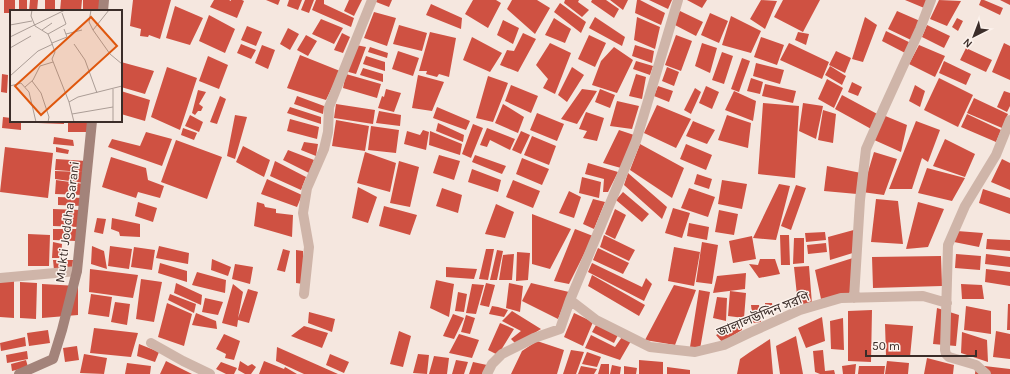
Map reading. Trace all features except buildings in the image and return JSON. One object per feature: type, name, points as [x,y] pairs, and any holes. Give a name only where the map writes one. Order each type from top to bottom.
[{"type":"street","points":[[103,10],[104,0]]},
{"type":"street","points":[[304,294],[309,247],[303,213],[307,188],[324,149],[328,132],[329,107],[372,0]]},
{"type":"street","points":[[487,374],[492,364],[502,354],[534,338],[560,329],[570,300],[636,141],[678,0]]},
{"type":"street","points":[[854,298],[860,200],[866,150],[920,29],[931,0]]},
{"type":"street","points":[[986,374],[976,365],[946,354],[948,245],[965,206],[996,155],[1010,120]]},
{"type":"street","name":"Mukti Joddha Sarani","points":[[19,374],[53,359],[62,330],[77,272],[92,122]]},
{"type":"street","points":[[0,278],[77,272]]},
{"type":"street","name":"জালালউদ্দিন সরণি","points":[[570,300],[596,320],[650,347],[695,352],[724,345],[800,310],[841,298],[923,296],[947,303]]},
{"type":"street","points":[[151,343],[210,374]]}]
